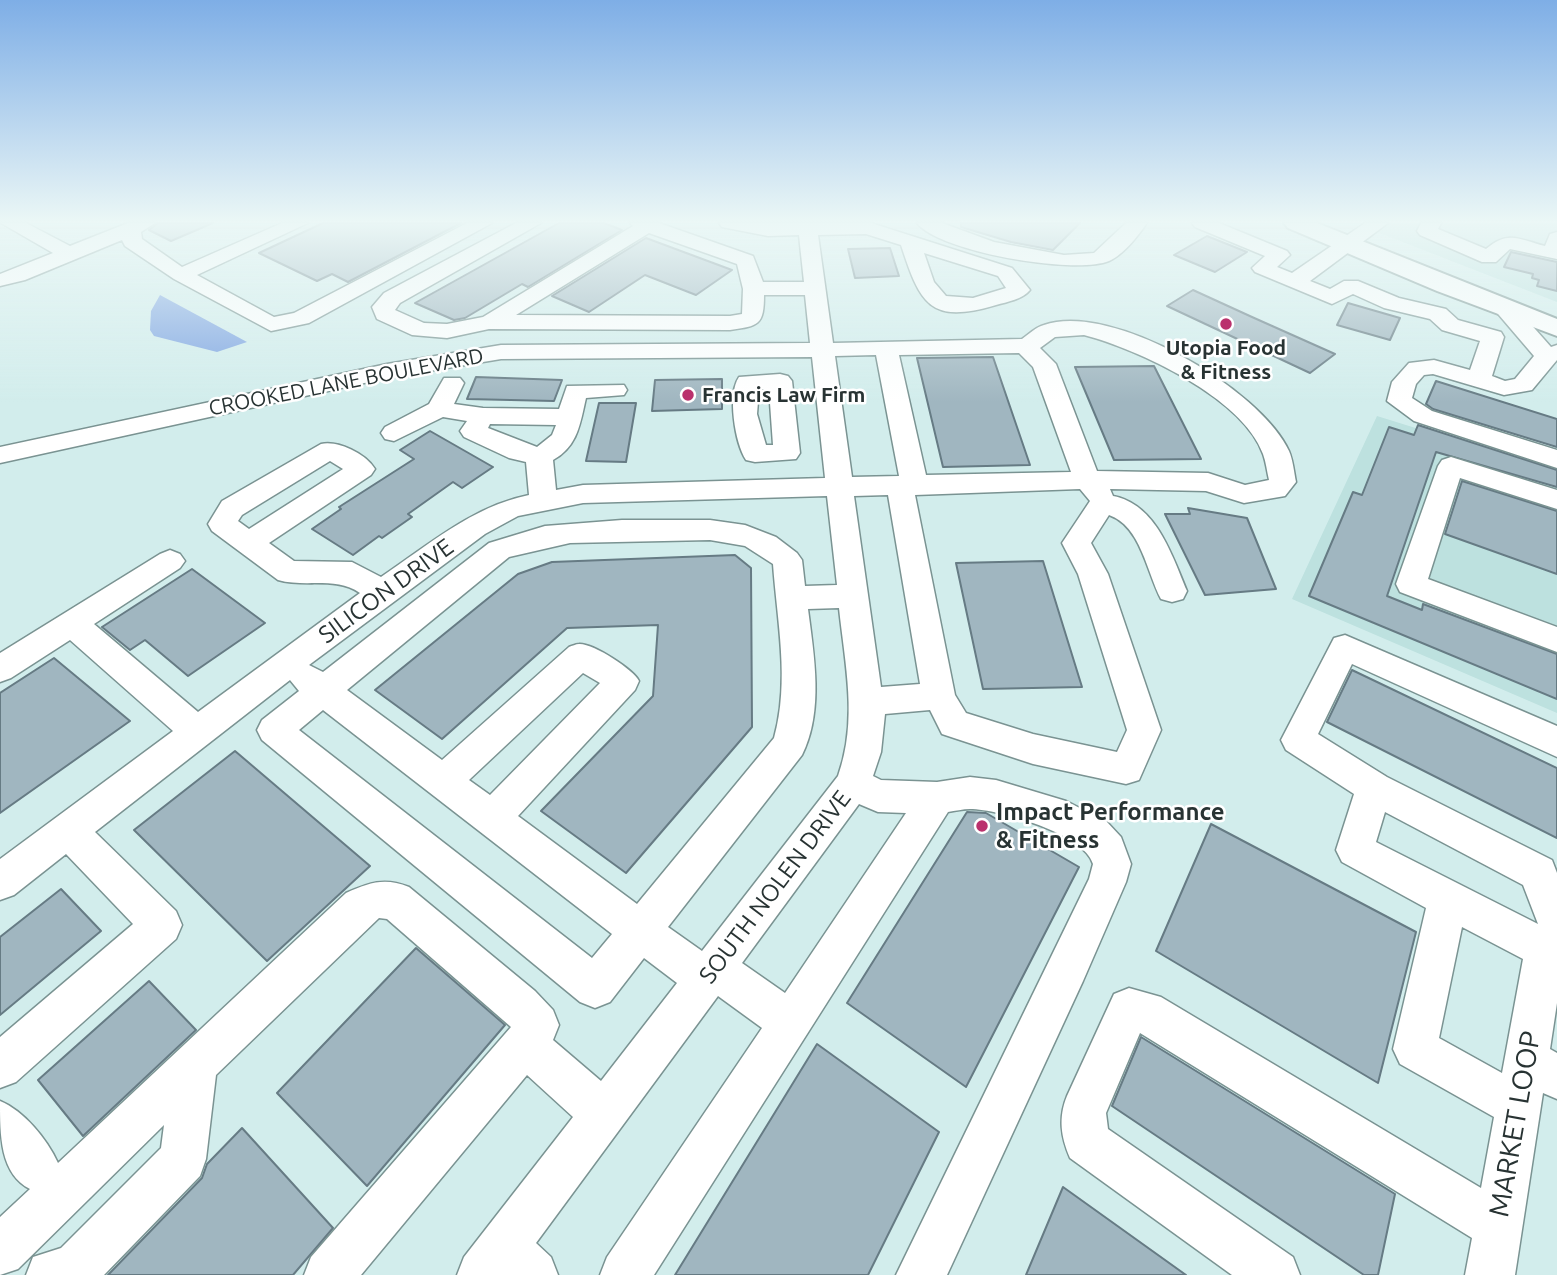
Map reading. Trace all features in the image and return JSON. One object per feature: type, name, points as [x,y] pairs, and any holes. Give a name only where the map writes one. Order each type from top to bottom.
[{"type":"main road","points":[[1440,282],[1557,327]]},
{"type":"street","points":[[195,282],[271,324],[301,318],[369,282]]},
{"type":"street","points":[[421,282],[392,298],[383,307],[384,314],[420,330],[447,331],[489,322],[746,321],[753,316],[752,282]]},
{"type":"street","points":[[489,322],[552,282]]},
{"type":"street","name":"SOUTH NOLEN DRIVE","points":[[506,1266],[604,1114],[853,784],[864,752],[866,702],[842,489],[814,282]]},
{"type":"street","points":[[925,282],[929,293],[937,300],[953,306],[999,298],[1018,290],[1013,282]]},
{"type":"street","points":[[963,282],[970,303]]},
{"type":"street","points":[[1295,282],[1332,298],[1352,285],[1392,303],[1438,314],[1450,325],[1493,337],[1479,380]]},
{"type":"street","points":[[754,289],[815,288]]},
{"type":"street","points":[[1504,308],[1524,327],[1550,362],[1523,385],[1504,388],[1434,367],[1417,368],[1404,382],[1399,401],[1423,416],[1557,459]]},
{"type":"street","name":"SILICON DRIVE","points":[[0,882],[382,592],[475,527],[511,508],[583,494],[842,489],[1087,480],[1208,482],[1244,494],[1275,490],[1283,482],[1285,468],[1254,419],[1203,375],[1132,342],[1092,328],[1046,330],[1033,335],[1026,347]]},
{"type":"street","points":[[886,347],[901,410],[907,486],[939,696],[954,724],[1033,749],[1126,769],[1144,730],[1093,574],[1076,543],[1101,506],[1107,504],[1126,509],[1153,543],[1172,591]]},
{"type":"street","points":[[1026,347],[1044,364],[1087,480],[1107,504]]},
{"type":"street","name":"CROOKED LANE BOULEVARD","points":[[0,454],[455,357],[501,352],[1026,347]]},
{"type":"street","points":[[394,433],[439,409],[452,383]]},
{"type":"street","points":[[483,416],[473,431],[518,452],[539,456],[548,453],[563,439],[570,427],[569,417],[576,391],[615,390]]},
{"type":"street","points":[[439,409],[483,416],[569,417]]},
{"type":"street","points":[[783,414],[787,453],[755,454],[745,414],[831,413]]},
{"type":"street","points":[[539,456],[543,501]]},
{"type":"street","points":[[1557,500],[1451,466],[1412,584],[1557,640]]},
{"type":"street","points":[[692,530],[696,492]]},
{"type":"street","points":[[692,530],[746,534],[771,546],[787,560],[790,598],[800,701],[790,745],[595,987],[274,730],[488,558],[520,541],[549,536],[692,530]]},
{"type":"street","points":[[248,543],[288,572],[352,573],[382,592]]},
{"type":"street","points":[[0,669],[170,561]]},
{"type":"street","points":[[790,598],[854,596]]},
{"type":"street","points":[[72,623],[197,732]]},
{"type":"street","points":[[1374,788],[1355,850],[1448,899],[1553,937],[1547,869],[1374,788],[1298,740],[1345,647],[1557,742]]},
{"type":"street","points":[[443,781],[580,656],[623,681],[492,818]]},
{"type":"street","points":[[287,663],[641,931],[790,1022]]},
{"type":"street","points":[[866,702],[939,696]]},
{"type":"street","points":[[853,784],[878,796],[937,798],[970,793],[996,796],[1066,818],[1094,834],[1108,849],[1112,864],[1074,954],[921,1275]]},
{"type":"street","points":[[625,1275],[937,798]]},
{"type":"street","points":[[0,1066],[162,925],[68,830]]},
{"type":"street","points":[[0,1251],[360,907],[377,899],[395,900],[520,1006],[538,1025],[525,1044],[329,1275]]},
{"type":"street","points":[[1448,899],[1415,1049],[1518,1107]]},
{"type":"street","name":"MARKET LOOP","points":[[1490,1275],[1518,1107],[1542,1068],[1553,937]]},
{"type":"street","points":[[1275,1275],[1086,1142],[1083,1112],[1129,1009],[1146,1012],[1498,1226]]},
{"type":"street","points":[[525,1044],[604,1114]]},
{"type":"street","points":[[51,1275],[74,1270],[183,1159],[195,1064]]},
{"type":"street","points":[[0,1124],[36,1168]]},
{"type":"shaded area","points":[[1507,282],[1557,282],[1557,302]]},
{"type":"shaded area","points":[[1377,416],[1557,472],[1557,713],[1292,599]]},
{"type":"water","points":[[160,295],[247,342],[217,352],[154,336],[150,330],[151,311]]},
{"type":"building","points":[[452,282],[535,282],[528,287],[522,284],[465,318],[454,320],[415,303]]},
{"type":"building","points":[[574,282],[634,282],[589,312],[552,296]]},
{"type":"building","points":[[664,282],[714,282],[696,295]]},
{"type":"building","points":[[1538,282],[1557,282],[1557,291],[1537,286]]},
{"type":"building","points":[[1193,290],[1335,354],[1310,373],[1167,306]]},
{"type":"building","points":[[1348,303],[1400,318],[1390,340],[1337,325]]},
{"type":"building","points":[[993,357],[1030,465],[943,467],[917,358]]},
{"type":"building","points":[[1154,366],[1201,459],[1114,460],[1075,367]]},
{"type":"building","points":[[476,377],[562,380],[554,401],[467,399]]},
{"type":"building","name":"Francis Law Firm","points":[[722,379],[722,409],[652,411],[655,380]]},
{"type":"building","points":[[1436,381],[1557,419],[1557,447],[1433,409],[1426,404]]},
{"type":"building","points":[[599,403],[636,403],[626,462],[586,461]]},
{"type":"building","points":[[1418,425],[1557,470],[1557,487],[1436,452],[1387,596],[1422,610],[1423,604],[1557,654],[1557,699],[1309,596],[1353,492],[1362,495],[1389,427],[1414,435]]},
{"type":"building","points":[[430,431],[493,467],[462,488],[453,482],[408,514],[412,517],[353,555],[312,529],[341,509],[339,507],[414,459],[400,450]]},
{"type":"building","points":[[1462,481],[1557,511],[1557,574],[1445,534]]},
{"type":"building","points":[[1188,508],[1247,518],[1276,589],[1205,595],[1165,514],[1190,514]]},
{"type":"building","points":[[735,555],[751,568],[752,727],[626,873],[541,811],[653,696],[658,625],[567,628],[442,739],[375,690],[518,574],[552,562]]},
{"type":"building","points":[[1043,561],[1082,687],[983,689],[956,563]]},
{"type":"building","points":[[192,569],[265,623],[188,676],[145,640],[130,650],[102,627]]},
{"type":"building","points":[[54,658],[130,721],[0,813],[0,693]]},
{"type":"building","points":[[1352,670],[1557,768],[1557,838],[1327,722]]},
{"type":"building","points":[[235,751],[370,866],[267,961],[134,830]]},
{"type":"building","points":[[967,812],[986,813],[1079,867],[966,1087],[847,1003]]},
{"type":"building","points":[[1211,824],[1416,932],[1378,1083],[1156,951]]},
{"type":"building","points":[[61,889],[101,931],[0,1015],[0,937]]},
{"type":"building","points":[[416,948],[505,1025],[367,1186],[277,1093]]},
{"type":"building","points":[[149,981],[196,1030],[83,1136],[38,1080]]},
{"type":"building","points":[[1141,1037],[1395,1194],[1378,1275],[1364,1275],[1112,1106]]},
{"type":"building","points":[[817,1044],[939,1132],[868,1275],[675,1275]]},
{"type":"building","points":[[242,1128],[333,1228],[293,1275],[108,1275],[202,1178],[207,1164]]},
{"type":"building","points":[[1063,1187],[1186,1275],[1026,1275]]},
{"type":"place","name":"Utopia Food & Fitness","points":[[1226,324]]},
{"type":"place","name":"Francis Law Firm","points":[[688,395]]},
{"type":"place","name":"Impact Performance & Fitness","points":[[982,826]]}]
